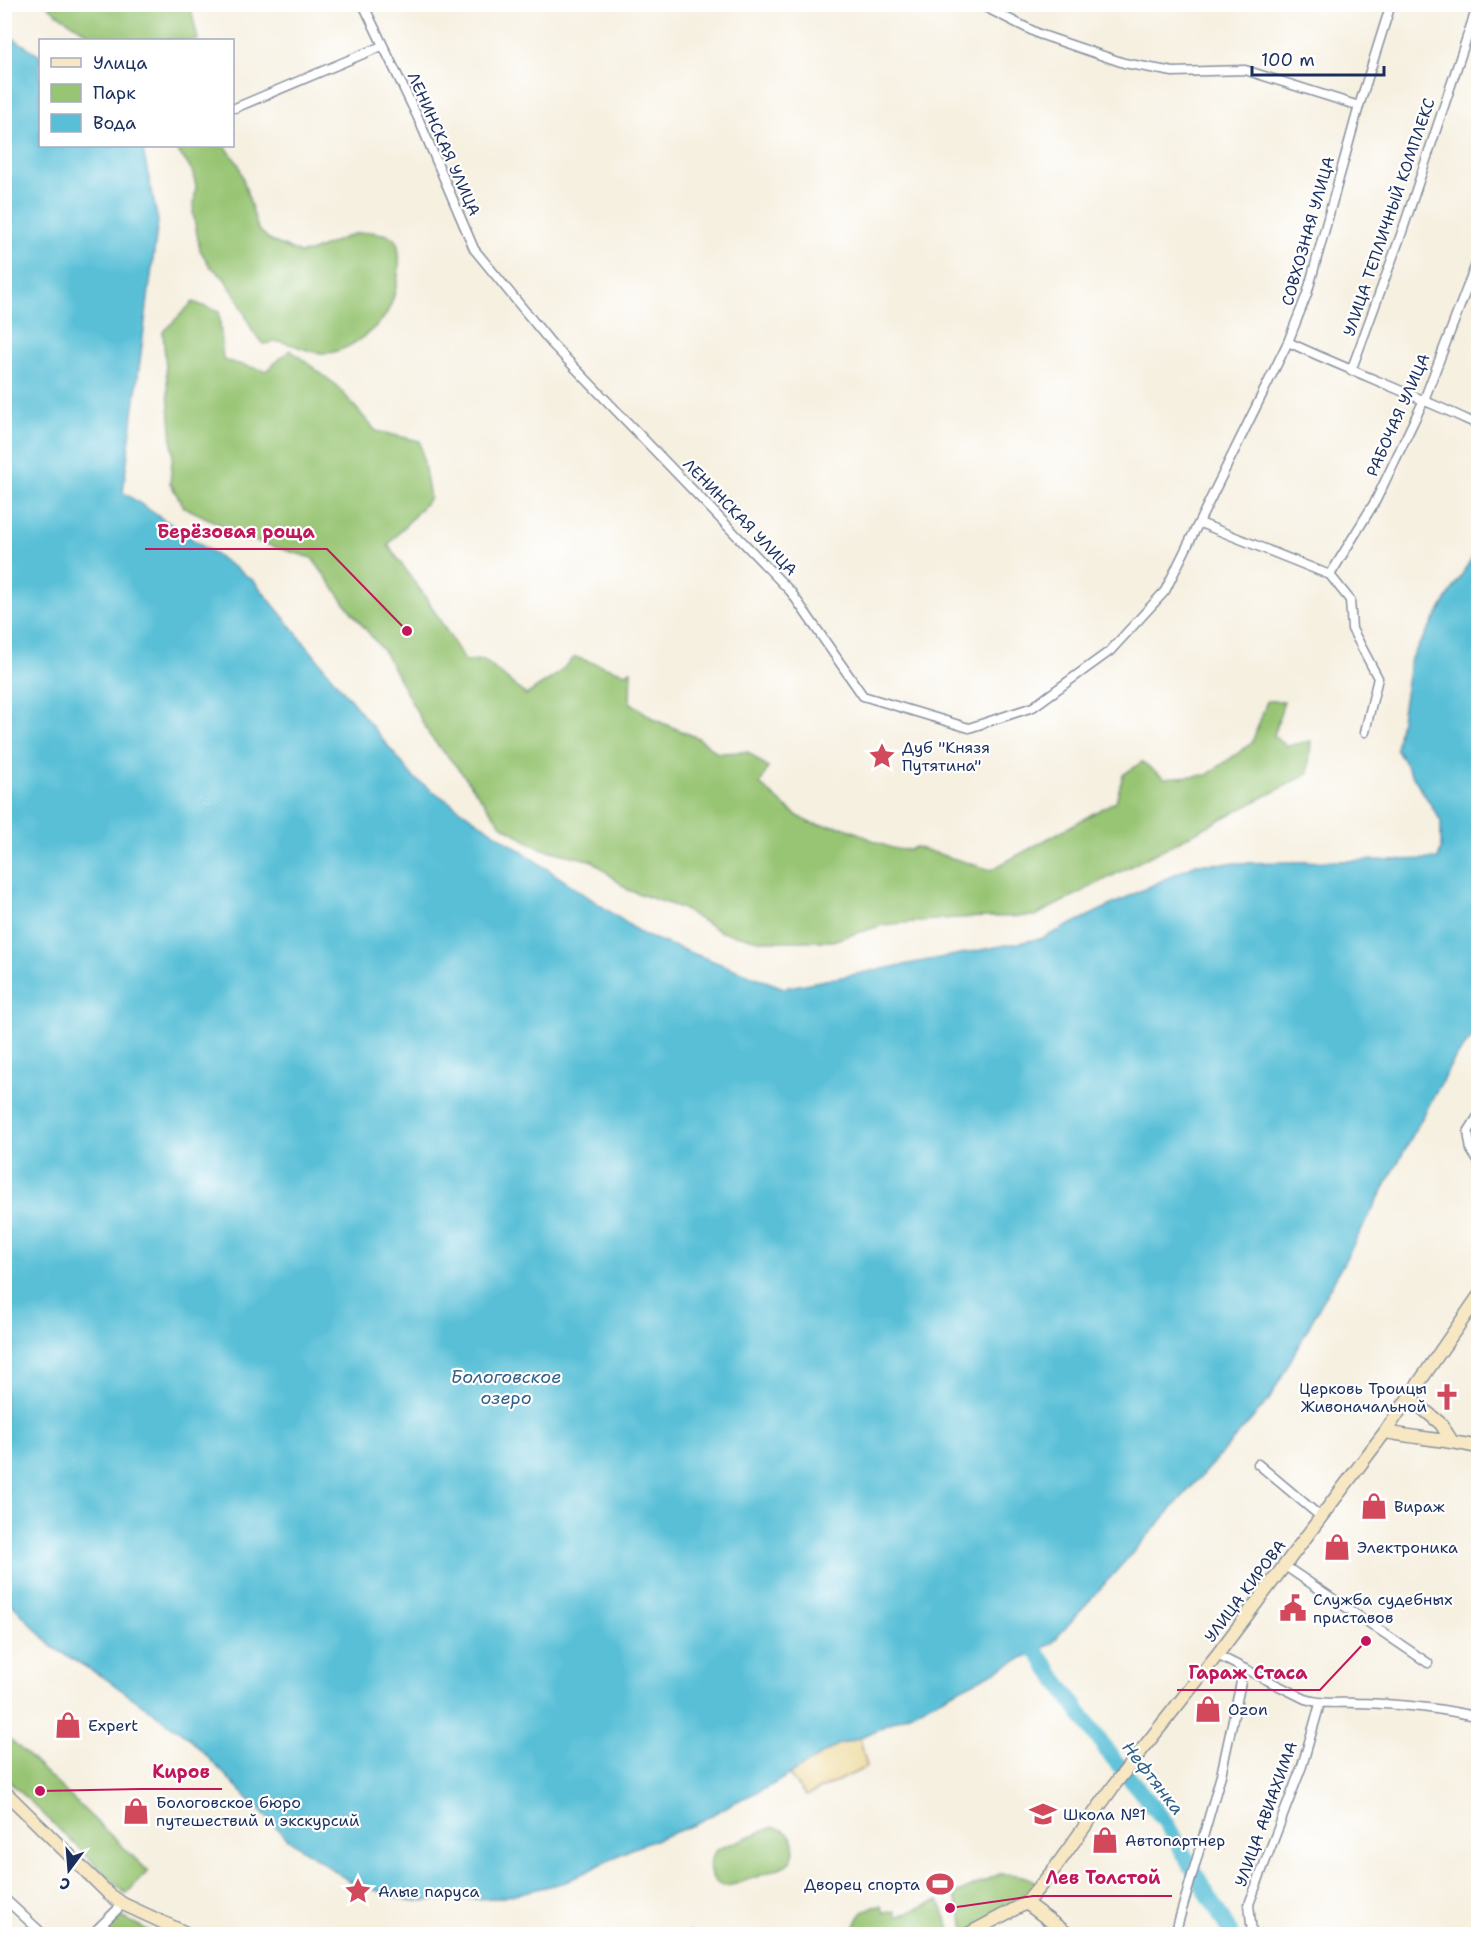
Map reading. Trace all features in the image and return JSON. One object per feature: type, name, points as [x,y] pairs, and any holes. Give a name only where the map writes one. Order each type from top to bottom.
[{"type":"main road","name":"УЛИЦА КИРОВА","points":[[968,1935],[1026,1903],[1055,1868],[1118,1780],[1217,1655],[1385,1432],[1479,1297]]},
{"type":"main road","points":[[1410,1398],[1441,1424],[1451,1440]]},
{"type":"main road","points":[[1385,1432],[1429,1440],[1451,1440],[1479,1447]]},
{"type":"main road","points":[[4,1791],[110,1894],[123,1904],[188,1935]]},
{"type":"main road","points":[[1026,1903],[1068,1935]]},
{"type":"street","name":"ЛЕНИНСКАЯ УЛИЦА","points":[[363,4],[419,120],[474,249],[552,344],[792,592],[863,696],[969,728],[1033,707],[1110,651],[1165,591],[1200,523]]},
{"type":"street","points":[[979,4],[1039,34],[1124,63],[1173,72],[1245,70],[1359,106]]},
{"type":"street","name":"СОВХОЗНАЯ УЛИЦА","points":[[1200,523],[1288,342],[1307,294],[1359,106],[1391,4]]},
{"type":"street","name":"УЛИЦА ТЕПЛИЧНЫЙ КОМПЛЕКС","points":[[1351,371],[1402,232],[1478,4]]},
{"type":"street","points":[[235,108],[382,46]]},
{"type":"street","name":"РАБОЧАЯ УЛИЦА","points":[[1330,575],[1376,500],[1424,400],[1479,259]]},
{"type":"street","points":[[1288,342],[1470,421]]},
{"type":"street","points":[[1200,523],[1330,575],[1350,600],[1352,629],[1378,678],[1365,732]]},
{"type":"street","points":[[1479,1116],[1468,1132],[1471,1150],[1479,1161]]},
{"type":"street","points":[[1258,1464],[1321,1517]]},
{"type":"street","points":[[1285,1566],[1428,1663]]},
{"type":"street","points":[[1217,1655],[1305,1699],[1320,1704],[1356,1703],[1441,1708],[1479,1717]]},
{"type":"street","points":[[1175,1935],[1224,1763],[1241,1682],[1240,1667]]},
{"type":"street","name":"УЛИЦА АВИАХИМА","points":[[1252,1935],[1249,1904],[1302,1766],[1320,1704]]},
{"type":"street","points":[[4,1898],[43,1935]]},
{"type":"street","points":[[92,1935],[123,1904]]},
{"type":"green space","points":[[47,5],[190,5],[198,39],[94,39]]},
{"type":"green space","points":[[175,147],[226,147],[239,165],[258,229],[271,241],[300,253],[310,252],[353,234],[371,232],[388,235],[396,240],[399,270],[395,292],[382,320],[357,341],[334,352],[315,352],[280,342],[264,344],[253,332],[238,299],[224,278],[210,266],[200,250],[193,213],[196,186],[192,170]]},
{"type":"green space","points":[[193,302],[219,312],[223,360],[266,371],[290,350],[336,385],[376,431],[420,441],[430,498],[388,545],[428,601],[465,661],[484,660],[526,695],[555,676],[575,657],[625,673],[631,670],[630,702],[655,720],[698,738],[718,753],[748,752],[768,768],[760,784],[808,822],[845,828],[890,847],[908,850],[916,847],[991,870],[1116,801],[1123,775],[1142,762],[1164,778],[1207,775],[1252,743],[1267,701],[1284,701],[1274,736],[1287,746],[1311,741],[1308,774],[1035,916],[953,918],[883,925],[832,941],[765,941],[721,932],[681,908],[628,890],[593,861],[539,848],[501,825],[462,773],[430,736],[385,653],[312,558],[252,540],[184,507],[170,483],[173,453],[163,332]]},
{"type":"green space","points":[[4,1733],[148,1871],[126,1894],[5,1777]]},
{"type":"green space","points":[[773,1827],[786,1832],[793,1840],[794,1852],[789,1862],[766,1873],[728,1886],[714,1880],[710,1864],[718,1849]]},
{"type":"green space","points":[[1000,1874],[1029,1878],[1037,1883],[1012,1908],[967,1934],[954,1895]]},
{"type":"green space","points":[[939,1900],[952,1934],[852,1934],[861,1914],[869,1908],[881,1906],[885,1913],[895,1911],[897,1917]]},
{"type":"green space","points":[[122,1917],[155,1934],[104,1934]]},
{"type":"sand","points":[[860,1738],[867,1767],[806,1796],[789,1775],[837,1745]]},
{"type":"water","name":"Бологовское озеро","points":[[4,32],[39,55],[39,147],[142,147],[158,221],[123,492],[254,581],[414,778],[644,935],[784,988],[1043,938],[1196,864],[1438,859],[1441,849],[1441,821],[1396,749],[1411,658],[1478,548],[1478,1030],[1453,1061],[1269,1400],[1051,1644],[860,1738],[837,1745],[772,1785],[694,1825],[631,1849],[566,1882],[499,1898],[408,1901],[349,1881],[288,1839],[189,1738],[106,1679],[54,1648],[5,1597]]},
{"type":"waterway","name":"Нефтянка","points":[[1036,1651],[1107,1751],[1164,1820],[1231,1934]]},
{"type":"place","name":"Берёзовая роща","points":[[407,631]]},
{"type":"place","name":"Дуб \"Князя Путятина\"","points":[[882,756]]},
{"type":"place","name":"Церковь Троицы Живоначальной","points":[[1447,1397]]},
{"type":"place","name":"Вираж","points":[[1374,1506]]},
{"type":"place","name":"Электроника","points":[[1337,1547]]},
{"type":"place","name":"Служба судебных приставов","points":[[1293,1608]]},
{"type":"place","name":"Гараж Стаса","points":[[1366,1641]]},
{"type":"place","name":"Ozon","points":[[1208,1709]]},
{"type":"place","name":"Expert","points":[[68,1725]]},
{"type":"place","name":"Киров","points":[[40,1791]]},
{"type":"place","name":"Бологовское бюро путешествий и экскурсий","points":[[136,1811]]},
{"type":"place","name":"Школа №1","points":[[1043,1814]]},
{"type":"place","name":"Автопартнер","points":[[1105,1840]]},
{"type":"place","name":"Дворец спорта","points":[[940,1884]]},
{"type":"place","name":"Алые паруса","points":[[358,1891]]},
{"type":"place","name":"Лев Толстой","points":[[950,1908]]}]
